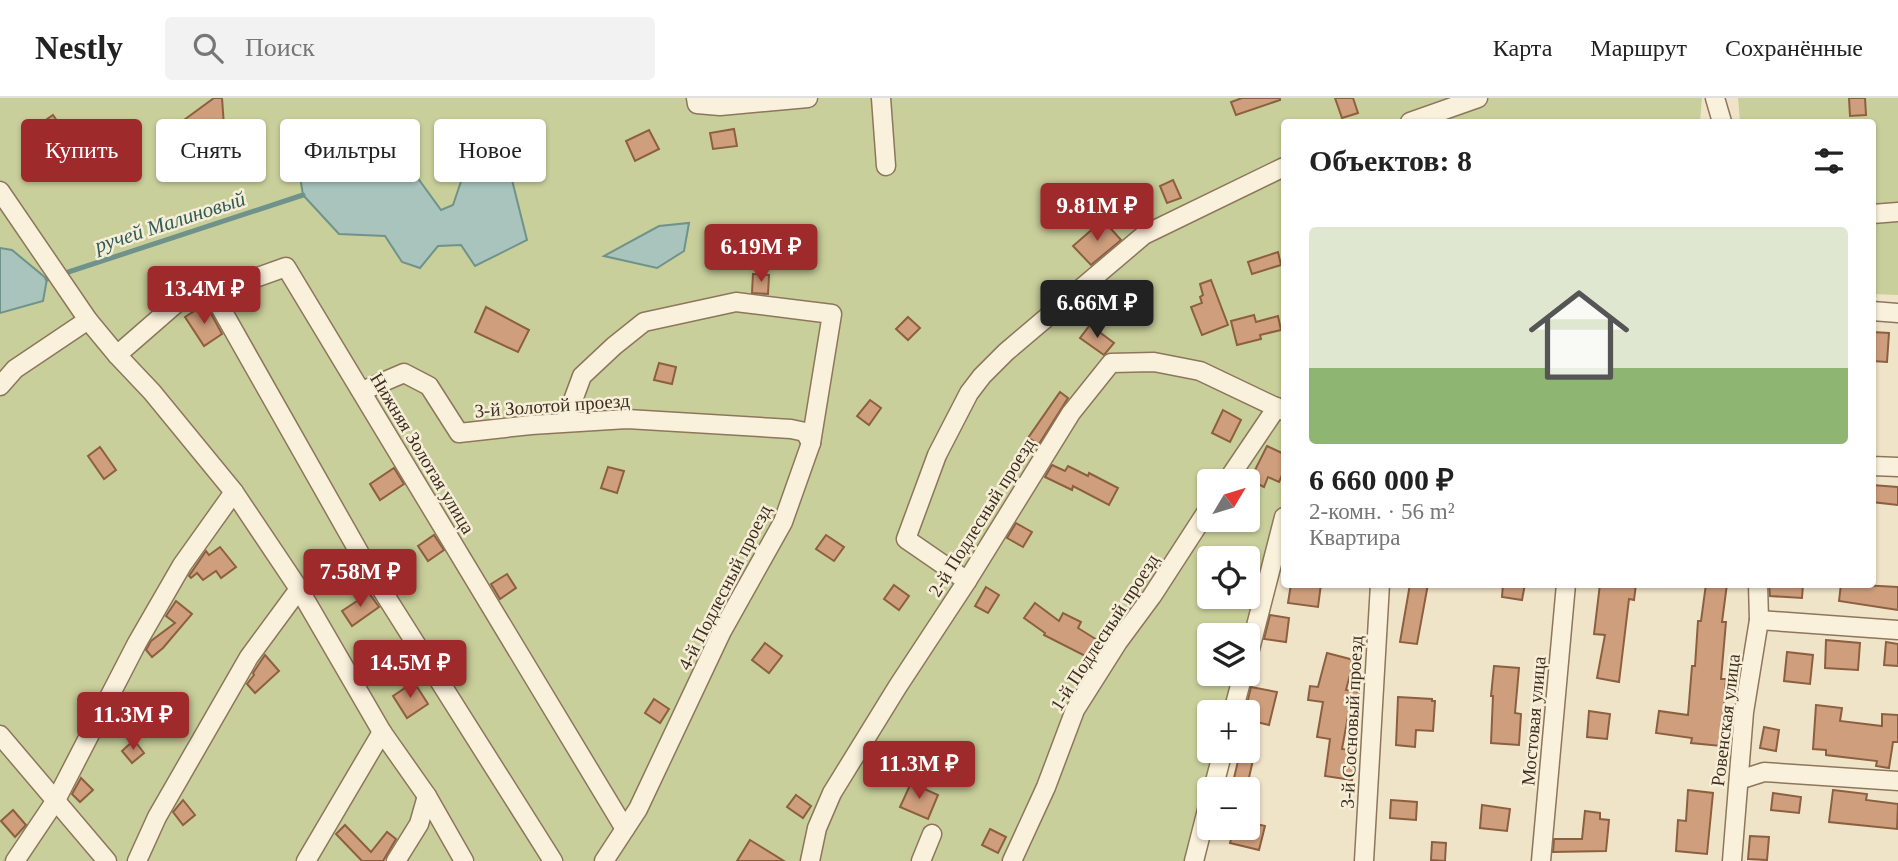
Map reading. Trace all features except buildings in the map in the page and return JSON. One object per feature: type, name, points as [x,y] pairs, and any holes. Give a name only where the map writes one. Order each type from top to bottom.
[{"type":"street","points":[[696,98],[697,104],[720,106],[808,98]]},
{"type":"street","points":[[881,98],[886,166]]},
{"type":"street","points":[[1418,119],[1478,98]]},
{"type":"street","points":[[1710,119],[1713,98]]},
{"type":"street","points":[[1713,98],[1721,119]]},
{"type":"street","points":[[967,581],[906,539],[937,455],[969,393],[1006,352],[1144,235],[1281,167]]},
{"type":"street","points":[[0,191],[88,320],[152,392],[234,492],[299,589],[382,732],[427,796],[464,861]]},
{"type":"street","points":[[1876,214],[1898,212]]},
{"type":"street","name":"Нижняя Золотая улица","points":[[117,355],[179,301],[214,296],[238,284],[286,267],[625,829]]},
{"type":"street","points":[[214,296],[369,568],[553,861]]},
{"type":"street","name":"4-й Подлесный проезд","points":[[565,422],[582,376],[645,322],[736,302],[832,314],[811,443],[783,522],[722,631],[638,809],[604,861]]},
{"type":"street","points":[[1876,311],[1898,313]]},
{"type":"street","points":[[0,386],[15,369],[88,320]]},
{"type":"street","name":"2-й Подлесный проезд","points":[[810,861],[817,828],[832,793],[1071,413],[1111,363],[1154,362],[1200,371],[1281,409]]},
{"type":"street","name":"3-й Золотой проезд","points":[[362,391],[404,373],[429,386],[459,433],[565,422],[628,419],[791,429],[805,432],[811,443]]},
{"type":"street","points":[[1236,469],[1281,409]]},
{"type":"street","points":[[1876,466],[1898,467]]},
{"type":"street","points":[[15,861],[56,800],[137,643],[182,565],[234,492]]},
{"type":"street","name":"1-й Подлесный проезд","points":[[1012,861],[1046,788],[1075,710],[1197,527]]},
{"type":"street","points":[[1257,623],[1281,529]]},
{"type":"street","name":"3-й Сосновый проезд","points":[[1364,861],[1380,588]]},
{"type":"street","name":"Мостовая улица","points":[[1541,861],[1566,588]]},
{"type":"street","name":"Ровенская улица","points":[[1732,861],[1744,712],[1759,620],[1758,588]]},
{"type":"street","points":[[137,861],[157,817],[249,657],[299,589]]},
{"type":"street","points":[[1759,620],[1898,630]]},
{"type":"street","points":[[306,861],[382,732]]},
{"type":"street","points":[[0,735],[107,861]]},
{"type":"street","points":[[1739,780],[1764,772],[1898,781]]},
{"type":"street","points":[[396,861],[419,824],[427,796]]},
{"type":"street","points":[[921,861],[932,834]]},
{"type":"street","points":[[1194,861],[1199,840]]},
{"type":"green space","points":[[0,98],[1702,98],[1700,119],[1281,119],[1281,529],[1260,596],[1260,546],[1197,546],[1197,609],[1256,609],[1252,623],[1197,623],[1197,686],[1239,686],[1234,700],[1197,700],[1197,763],[1217,763],[1213,777],[1197,777],[1197,835],[1190,861],[0,861]]},
{"type":"green space","points":[[1738,98],[1898,98],[1898,295],[1876,294],[1876,119],[1740,119]]},
{"type":"water","points":[[420,181],[441,210],[453,205],[461,182],[512,182],[527,240],[475,266],[461,245],[438,246],[420,268],[402,262],[385,236],[339,234],[303,195],[301,182]]},
{"type":"water","points":[[689,223],[684,251],[657,268],[604,256],[659,226]]},
{"type":"water","points":[[0,248],[12,250],[47,279],[43,301],[0,313]]},
{"type":"waterway","name":"ручей Малиновый","points":[[47,279],[303,195]]}]
